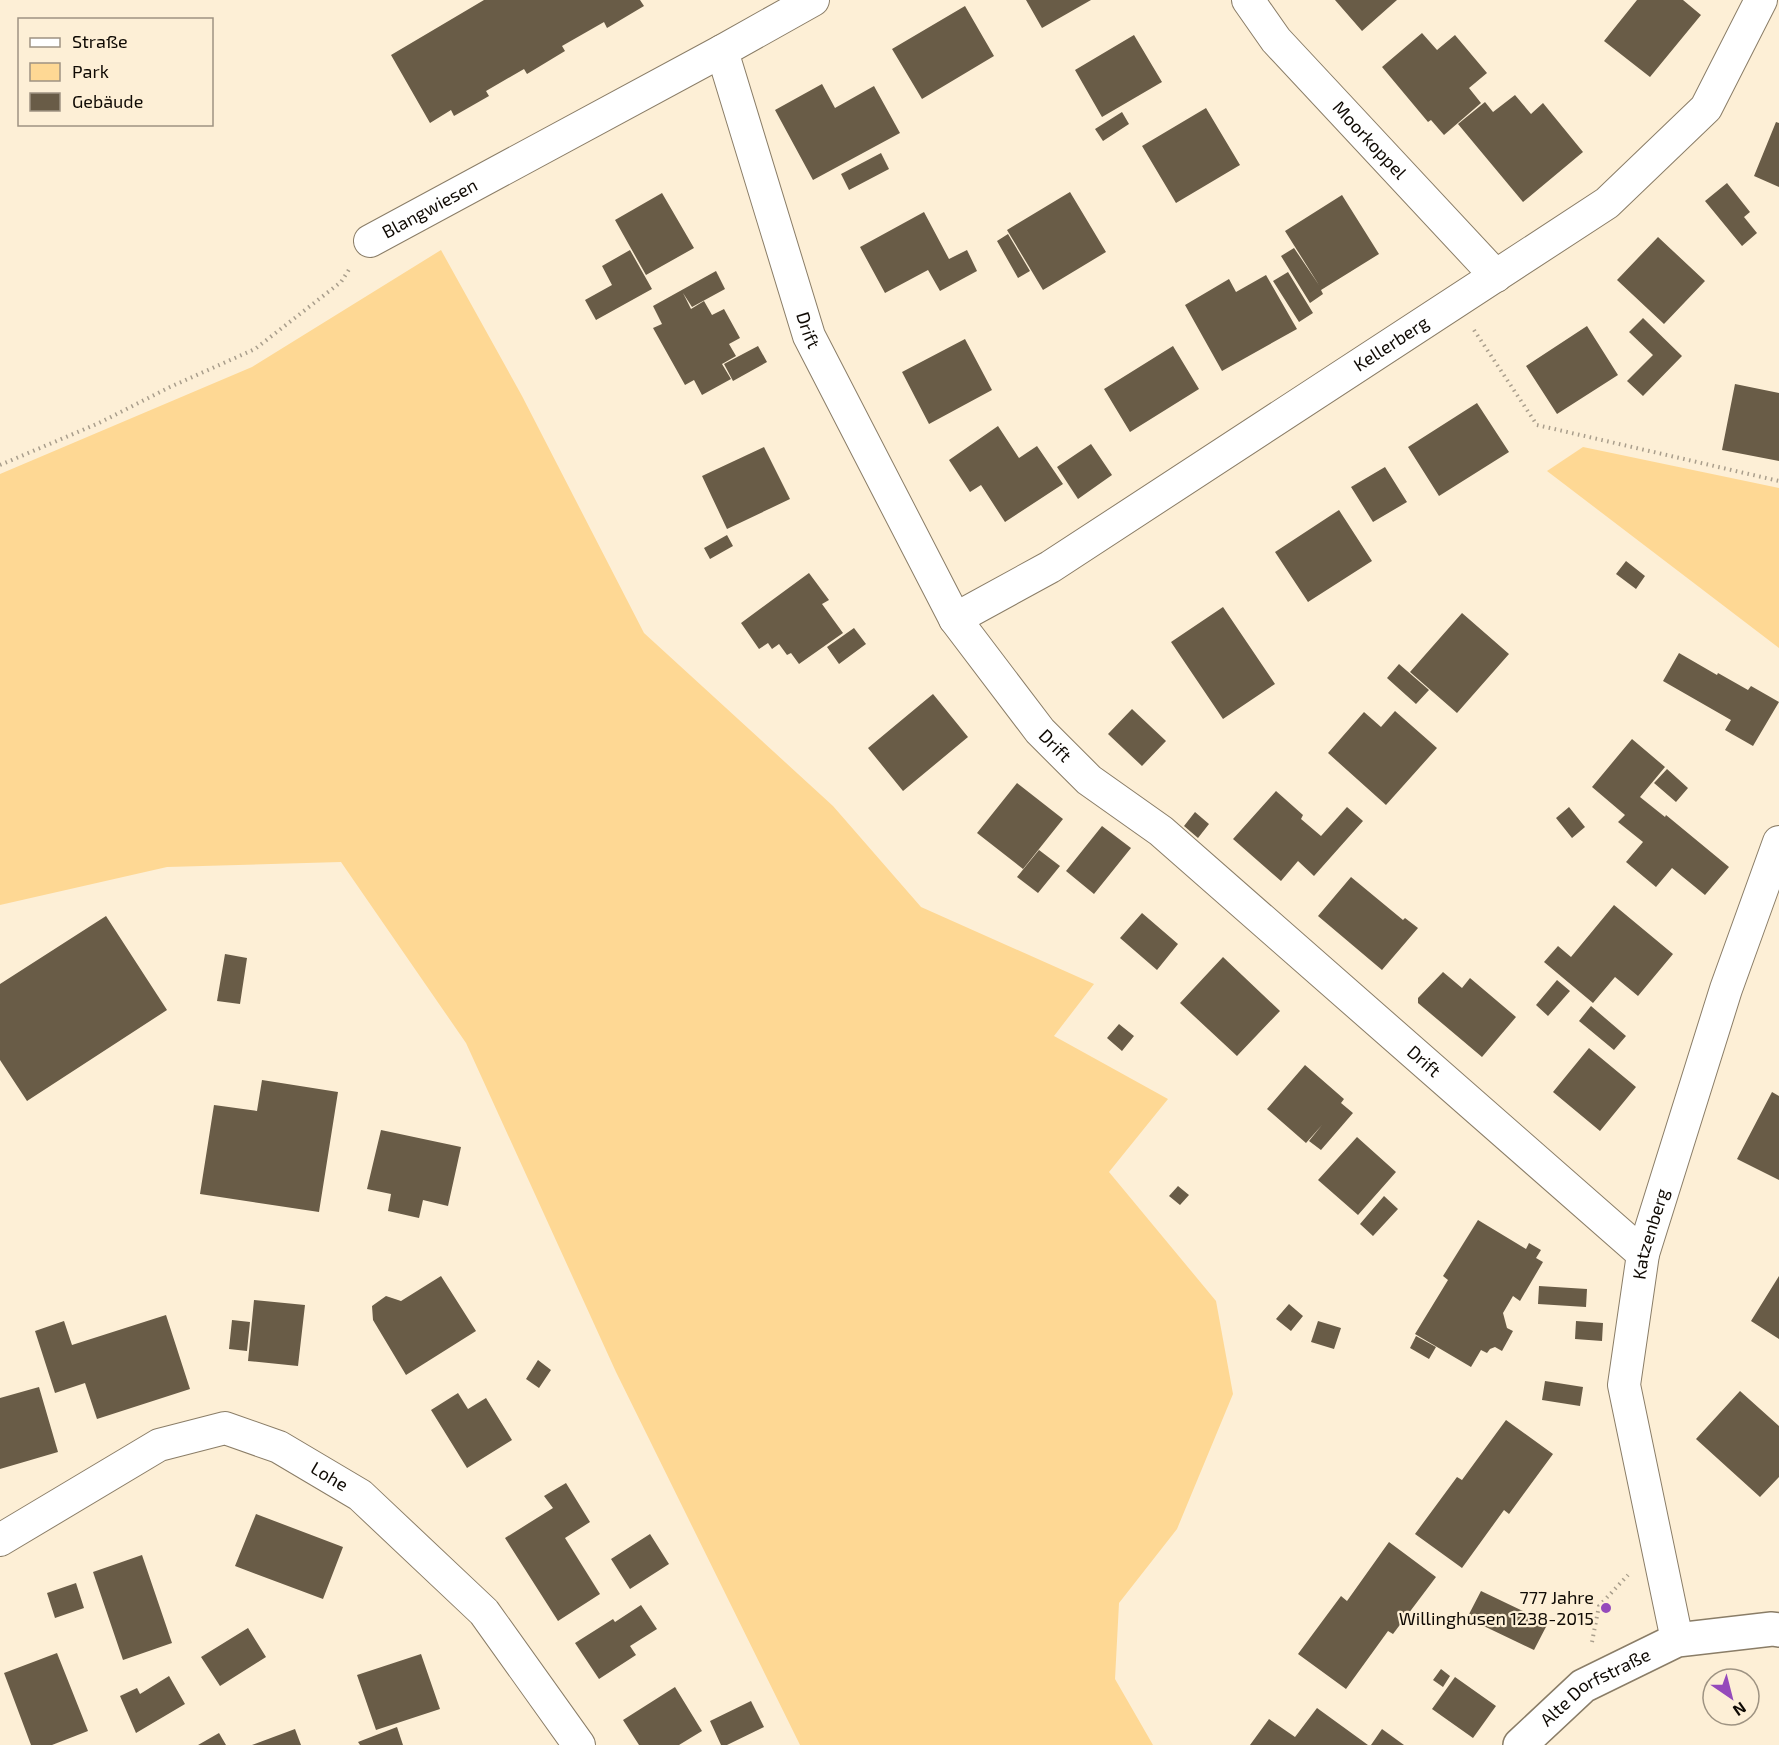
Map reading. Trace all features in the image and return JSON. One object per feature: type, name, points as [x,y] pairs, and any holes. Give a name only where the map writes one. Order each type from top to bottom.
[{"type":"street","name":"Blangwiesen","points":[[370,241],[813,0]]},
{"type":"street","name":"Moorkoppel","points":[[1248,0],[1276,40],[1496,276]]},
{"type":"street","name":"Kellerberg","points":[[955,619],[1050,567],[1607,203],[1706,108],[1761,0]]},
{"type":"street","name":"Drift","points":[[722,51],[809,336],[955,619],[1040,731],[1089,780],[1161,831],[1643,1254]]},
{"type":"street","name":"Katzenberg","points":[[1677,1640],[1624,1385],[1643,1254],[1726,989],[1779,842]]},
{"type":"street","name":"Lohe","points":[[0,1540],[159,1445],[225,1428],[279,1447],[360,1495],[484,1612],[579,1745]]},
{"type":"street","name":"Alte Dorfstraße","points":[[1520,1745],[1583,1686],[1677,1640],[1779,1630]]},
{"type":"path","name":"Blangwiesen","points":[[0,465],[99,423],[170,387],[255,349],[341,282],[370,241]]},
{"type":"path","points":[[1455,302],[1537,425],[1779,481]]},
{"type":"path","points":[[1583,1686],[1599,1605],[1658,1544]]},
{"type":"green space","points":[[441,250],[522,396],[644,633],[833,806],[921,907],[1094,984],[1054,1036],[1168,1099],[1109,1172],[1216,1301],[1233,1394],[1177,1529],[1119,1603],[1115,1679],[1153,1745],[800,1745],[616,1372],[466,1043],[341,862],[167,867],[0,905],[0,474],[252,367]]},
{"type":"green space","points":[[1583,447],[1779,488],[1779,648],[1547,471]]},
{"type":"building","points":[[484,0],[640,0],[644,6],[607,28],[604,22],[562,46],[565,51],[527,74],[524,69],[486,91],[489,96],[454,116],[451,110],[430,123],[391,55]]},
{"type":"building","points":[[1026,0],[1091,0],[1042,28]]},
{"type":"building","points":[[1335,0],[1397,0],[1362,31]]},
{"type":"building","points":[[1637,0],[1683,0],[1701,15],[1650,77],[1604,41]]},
{"type":"building","points":[[965,6],[994,56],[922,99],[892,49]]},
{"type":"building","points":[[1422,33],[1437,50],[1455,35],[1487,73],[1469,88],[1481,103],[1444,135],[1431,120],[1428,122],[1382,67]]},
{"type":"building","points":[[1134,35],[1162,82],[1102,117],[1075,70]]},
{"type":"building","points":[[822,84],[835,108],[874,86],[900,133],[813,180],[775,110]]},
{"type":"building","points":[[1515,95],[1531,114],[1543,103],[1583,152],[1523,202],[1458,124],[1485,102],[1493,112]]},
{"type":"building","points":[[1206,108],[1240,165],[1176,203],[1142,146]]},
{"type":"building","points":[[1122,112],[1129,124],[1103,141],[1095,129]]},
{"type":"building","points":[[1776,122],[1779,123],[1779,187],[1754,176]]},
{"type":"building","points":[[881,153],[889,169],[849,190],[841,174]]},
{"type":"building","points":[[1727,183],[1750,212],[1744,217],[1757,233],[1742,246],[1705,201]]},
{"type":"building","points":[[1070,192],[1106,252],[1043,290],[1007,230]]},
{"type":"building","points":[[662,193],[694,248],[646,275],[615,220]]},
{"type":"building","points":[[1342,195],[1379,254],[1321,290],[1323,294],[1310,303],[1281,256],[1294,248],[1319,285],[1285,231]]},
{"type":"building","points":[[924,212],[949,259],[967,250],[977,271],[940,291],[928,270],[885,293],[860,247]]},
{"type":"building","points":[[1008,234],[1030,271],[1018,278],[997,241]]},
{"type":"building","points":[[1658,237],[1705,281],[1664,324],[1617,280]]},
{"type":"building","points":[[630,250],[652,289],[596,320],[585,300],[612,285],[602,266]]},
{"type":"building","points":[[716,271],[725,289],[692,307],[683,293],[691,309],[704,301],[712,315],[724,309],[740,338],[729,344],[736,356],[722,364],[731,379],[702,395],[694,380],[685,385],[653,328],[662,324],[653,306]]},
{"type":"building","points":[[1288,272],[1313,313],[1299,322],[1273,281]]},
{"type":"building","points":[[1266,275],[1297,329],[1222,371],[1185,305],[1229,279],[1236,292]]},
{"type":"building","points":[[1643,318],[1682,356],[1643,396],[1627,381],[1653,355],[1629,332]]},
{"type":"building","points":[[1587,326],[1618,375],[1557,414],[1526,366]]},
{"type":"building","points":[[965,339],[992,390],[929,424],[902,372]]},
{"type":"building","points":[[758,346],[767,362],[733,381],[724,364]]},
{"type":"building","points":[[1173,346],[1199,389],[1130,432],[1104,389]]},
{"type":"building","points":[[1735,384],[1779,393],[1779,461],[1722,450]]},
{"type":"building","points":[[1477,403],[1509,452],[1439,496],[1408,447]]},
{"type":"building","points":[[998,426],[1019,458],[1037,446],[1063,484],[1005,522],[981,485],[970,492],[949,460]]},
{"type":"building","points":[[1091,444],[1112,475],[1078,499],[1057,467]]},
{"type":"building","points":[[764,447],[790,499],[727,529],[702,476]]},
{"type":"building","points":[[1385,467],[1407,502],[1373,522],[1351,487]]},
{"type":"building","points":[[1339,510],[1372,561],[1308,602],[1275,552]]},
{"type":"building","points":[[727,535],[733,546],[710,559],[704,548]]},
{"type":"building","points":[[1626,561],[1645,576],[1636,589],[1616,574]]},
{"type":"building","points":[[809,573],[829,600],[822,604],[843,633],[799,664],[791,653],[787,655],[779,644],[772,649],[768,643],[759,649],[741,623]]},
{"type":"building","points":[[1223,607],[1275,684],[1223,719],[1171,642]]},
{"type":"building","points":[[1462,613],[1509,654],[1457,713],[1410,672]]},
{"type":"building","points":[[854,628],[866,644],[839,664],[827,647]]},
{"type":"building","points":[[1679,653],[1717,675],[1718,673],[1748,690],[1751,686],[1779,702],[1753,746],[1725,730],[1731,720],[1663,681]]},
{"type":"building","points":[[1399,664],[1429,690],[1416,704],[1387,678]]},
{"type":"building","points":[[933,694],[968,737],[903,791],[868,748]]},
{"type":"building","points":[[1132,709],[1166,741],[1142,766],[1108,734]]},
{"type":"building","points":[[1395,711],[1437,748],[1386,805],[1328,753],[1364,712],[1381,727]]},
{"type":"building","points":[[1632,739],[1665,767],[1640,797],[1665,817],[1666,815],[1729,867],[1705,895],[1672,868],[1656,887],[1626,862],[1643,842],[1618,822],[1625,815],[1592,787]]},
{"type":"building","points":[[1667,769],[1688,788],[1676,802],[1654,783]]},
{"type":"building","points":[[1017,783],[1063,819],[1023,869],[977,833]]},
{"type":"building","points":[[1276,791],[1303,815],[1301,819],[1321,836],[1347,807],[1363,821],[1314,876],[1298,861],[1281,881],[1233,839]]},
{"type":"building","points":[[1569,807],[1585,827],[1572,838],[1556,818]]},
{"type":"building","points":[[1195,812],[1209,824],[1198,838],[1184,826]]},
{"type":"building","points":[[1102,826],[1131,848],[1094,894],[1066,871]]},
{"type":"building","points":[[1039,850],[1060,866],[1038,893],[1017,877]]},
{"type":"building","points":[[1351,877],[1403,920],[1405,918],[1418,928],[1382,970],[1318,916]]},
{"type":"building","points":[[1614,905],[1673,954],[1638,996],[1615,977],[1593,1003],[1544,962],[1558,946],[1571,957]]},
{"type":"building","points":[[1142,913],[1178,944],[1157,970],[1120,938]]},
{"type":"building","points":[[106,916],[167,1010],[27,1101],[0,1060],[0,984]]},
{"type":"building","points":[[225,954],[247,958],[240,1004],[217,1001]]},
{"type":"building","points":[[1223,957],[1280,1011],[1237,1056],[1180,1003]]},
{"type":"building","points":[[1443,972],[1462,988],[1470,978],[1516,1017],[1482,1057],[1418,1003],[1418,998]]},
{"type":"building","points":[[1557,980],[1570,991],[1548,1016],[1536,1005]]},
{"type":"building","points":[[1591,1006],[1626,1036],[1614,1050],[1579,1021]]},
{"type":"building","points":[[1119,1024],[1134,1036],[1122,1051],[1107,1038]]},
{"type":"building","points":[[1589,1048],[1636,1087],[1600,1131],[1553,1092]]},
{"type":"building","points":[[1305,1065],[1344,1099],[1341,1103],[1353,1113],[1321,1150],[1309,1141],[1322,1125],[1306,1143],[1267,1109]]},
{"type":"building","points":[[262,1080],[338,1092],[319,1212],[200,1194],[214,1105],[257,1111]]},
{"type":"building","points":[[1772,1092],[1779,1096],[1779,1180],[1737,1159]]},
{"type":"building","points":[[381,1130],[461,1147],[448,1206],[423,1200],[419,1218],[388,1211],[391,1194],[367,1189]]},
{"type":"building","points":[[1357,1137],[1396,1172],[1358,1215],[1318,1180]]},
{"type":"building","points":[[1178,1186],[1189,1195],[1180,1205],[1169,1196]]},
{"type":"building","points":[[1384,1196],[1398,1209],[1373,1236],[1360,1224]]},
{"type":"building","points":[[1478,1220],[1526,1249],[1529,1243],[1541,1250],[1536,1258],[1543,1262],[1520,1301],[1513,1296],[1503,1313],[1507,1328],[1513,1331],[1502,1351],[1495,1347],[1487,1353],[1481,1350],[1471,1367],[1415,1334],[1448,1280],[1443,1276]]},
{"type":"building","points":[[441,1276],[476,1331],[406,1375],[373,1320],[372,1306],[386,1296],[401,1301]]},
{"type":"building","points":[[1779,1276],[1779,1339],[1751,1321]]},
{"type":"building","points":[[1539,1286],[1587,1289],[1586,1307],[1538,1304]]},
{"type":"building","points":[[254,1300],[305,1305],[298,1366],[248,1361]]},
{"type":"building","points":[[1289,1304],[1303,1316],[1291,1331],[1276,1319]]},
{"type":"building","points":[[166,1315],[190,1389],[97,1419],[85,1383],[55,1393],[35,1331],[64,1321],[72,1345]]},
{"type":"building","points":[[232,1320],[250,1322],[247,1351],[229,1349]]},
{"type":"building","points":[[1318,1321],[1341,1328],[1334,1349],[1311,1342]]},
{"type":"building","points":[[1576,1321],[1603,1323],[1602,1341],[1575,1339]]},
{"type":"building","points":[[1416,1336],[1436,1347],[1429,1359],[1410,1348]]},
{"type":"building","points":[[538,1360],[551,1370],[539,1388],[526,1379]]},
{"type":"building","points":[[1545,1381],[1583,1387],[1580,1406],[1542,1400]]},
{"type":"building","points":[[39,1387],[58,1452],[0,1469],[0,1398]]},
{"type":"building","points":[[1740,1391],[1779,1426],[1779,1477],[1760,1497],[1696,1439]]},
{"type":"building","points":[[458,1393],[468,1409],[486,1398],[512,1440],[467,1468],[431,1410]]},
{"type":"building","points":[[1506,1420],[1553,1454],[1509,1514],[1504,1510],[1462,1568],[1415,1534],[1457,1477],[1462,1480]]},
{"type":"building","points":[[566,1483],[590,1522],[565,1538],[600,1594],[558,1621],[505,1538],[553,1508],[544,1496]]},
{"type":"building","points":[[256,1514],[343,1547],[323,1599],[235,1566]]},
{"type":"building","points":[[650,1534],[669,1564],[630,1589],[611,1559]]},
{"type":"building","points":[[1389,1542],[1436,1577],[1393,1634],[1388,1631],[1346,1689],[1298,1654],[1341,1596],[1347,1601]]},
{"type":"building","points":[[142,1555],[172,1643],[123,1660],[93,1572]]},
{"type":"building","points":[[76,1583],[84,1608],[55,1618],[47,1593]]},
{"type":"building","points":[[1481,1591],[1548,1623],[1534,1650],[1467,1618]]},
{"type":"building","points":[[641,1605],[657,1629],[630,1646],[636,1655],[599,1679],[575,1643],[613,1619],[615,1622]]},
{"type":"building","points":[[248,1628],[266,1657],[220,1686],[201,1657]]},
{"type":"building","points":[[57,1653],[88,1731],[52,1745],[31,1745],[4,1673]]},
{"type":"building","points":[[421,1654],[440,1709],[376,1730],[357,1675]]},
{"type":"building","points":[[1441,1669],[1450,1676],[1443,1687],[1433,1680]]},
{"type":"building","points":[[169,1676],[185,1704],[136,1733],[120,1696],[137,1688],[140,1694]]},
{"type":"building","points":[[1455,1677],[1496,1706],[1473,1738],[1432,1709]]},
{"type":"building","points":[[675,1687],[702,1731],[679,1745],[639,1745],[623,1720]]},
{"type":"building","points":[[751,1701],[764,1727],[727,1745],[721,1745],[710,1721]]},
{"type":"building","points":[[1317,1708],[1368,1745],[1250,1745],[1269,1719],[1295,1737]]},
{"type":"building","points":[[397,1727],[403,1745],[360,1745],[358,1742]]},
{"type":"building","points":[[295,1729],[301,1745],[252,1745]]},
{"type":"building","points":[[1382,1729],[1404,1745],[1371,1745]]},
{"type":"building","points":[[219,1733],[226,1745],[198,1745]]},
{"type":"place","name":"777 Jahre Willinghusen 1238-2015","points":[[1606,1608]]}]
